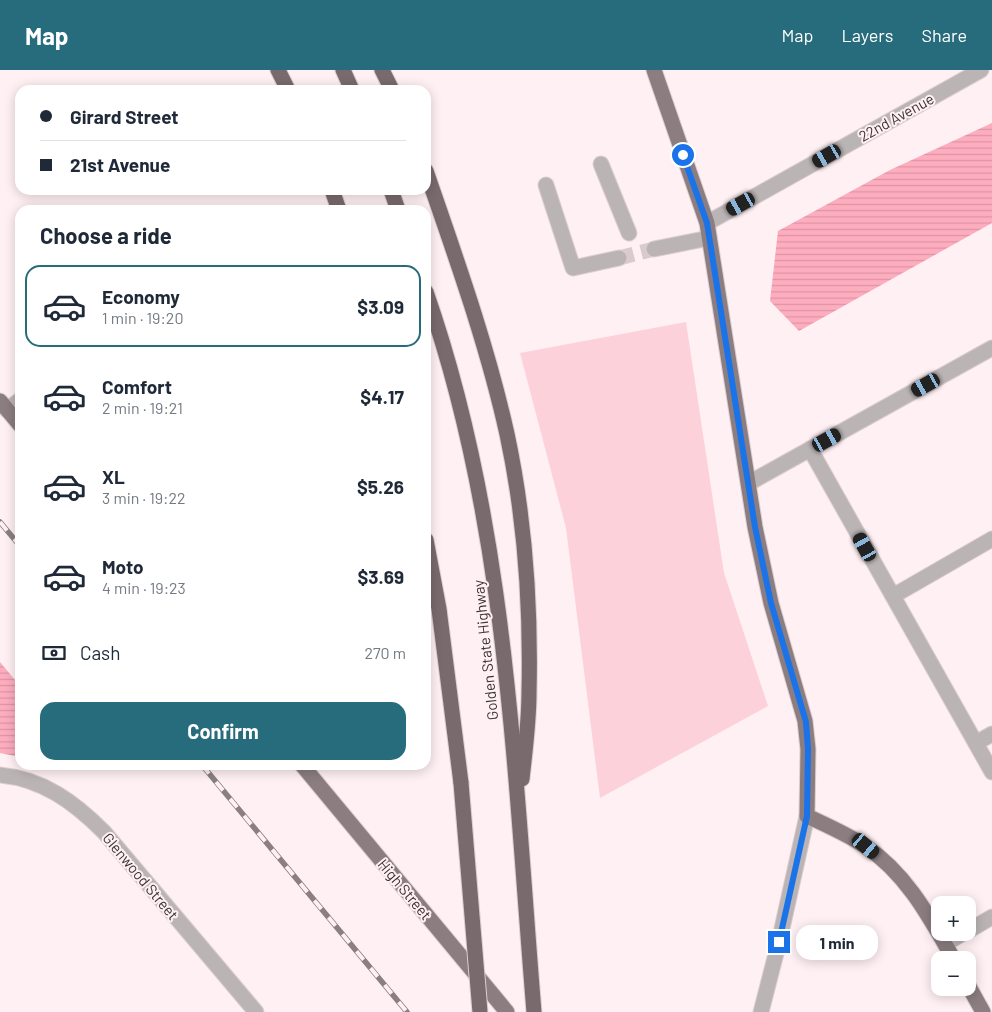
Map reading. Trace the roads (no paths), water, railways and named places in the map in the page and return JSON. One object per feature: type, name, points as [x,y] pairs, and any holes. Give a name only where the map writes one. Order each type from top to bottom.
[{"type":"highway","points":[[278,70],[286,85]]},
{"type":"highway","points":[[343,70],[350,85]]},
{"type":"highway","points":[[382,70],[390,85]]},
{"type":"highway","points":[[431,186],[486,348],[507,435],[521,523],[527,595],[529,694],[519,823]]},
{"type":"highway","name":"Golden State Highway","points":[[431,306],[448,353],[473,454],[492,559],[519,823],[534,1012]]},
{"type":"highway","points":[[431,567],[439,609],[461,783],[480,1012]]},
{"type":"main road","points":[[654,70],[708,230],[749,483],[771,603],[806,722],[808,749],[807,816],[866,846],[891,868],[914,893],[949,951]]},
{"type":"main road","points":[[4,405],[15,419]]},
{"type":"main road","name":"High Street","points":[[306,770],[507,1012]]},
{"type":"main road","points":[[974,996],[983,1012]]},
{"type":"street","name":"22nd Avenue","points":[[654,249],[708,230],[980,70]]},
{"type":"street","points":[[601,164],[629,233]]},
{"type":"street","points":[[546,185],[573,268],[619,258]]},
{"type":"street","points":[[749,483],[992,348]]},
{"type":"street","points":[[810,449],[992,772]]},
{"type":"street","points":[[893,596],[992,539]]},
{"type":"street","points":[[976,743],[992,734]]},
{"type":"street","name":"Glenwood Street","points":[[0,775],[19,777],[51,789],[82,811],[104,832],[256,1012]]},
{"type":"street","points":[[761,1012],[807,816]]},
{"type":"street","points":[[976,927],[992,918]]},
{"type":"street","points":[[945,944],[950,941]]},
{"type":"tunnel","points":[[619,258],[654,249]]},
{"type":"railway","points":[[0,522],[15,540]]},
{"type":"railway","points":[[206,770],[407,1012]]}]
